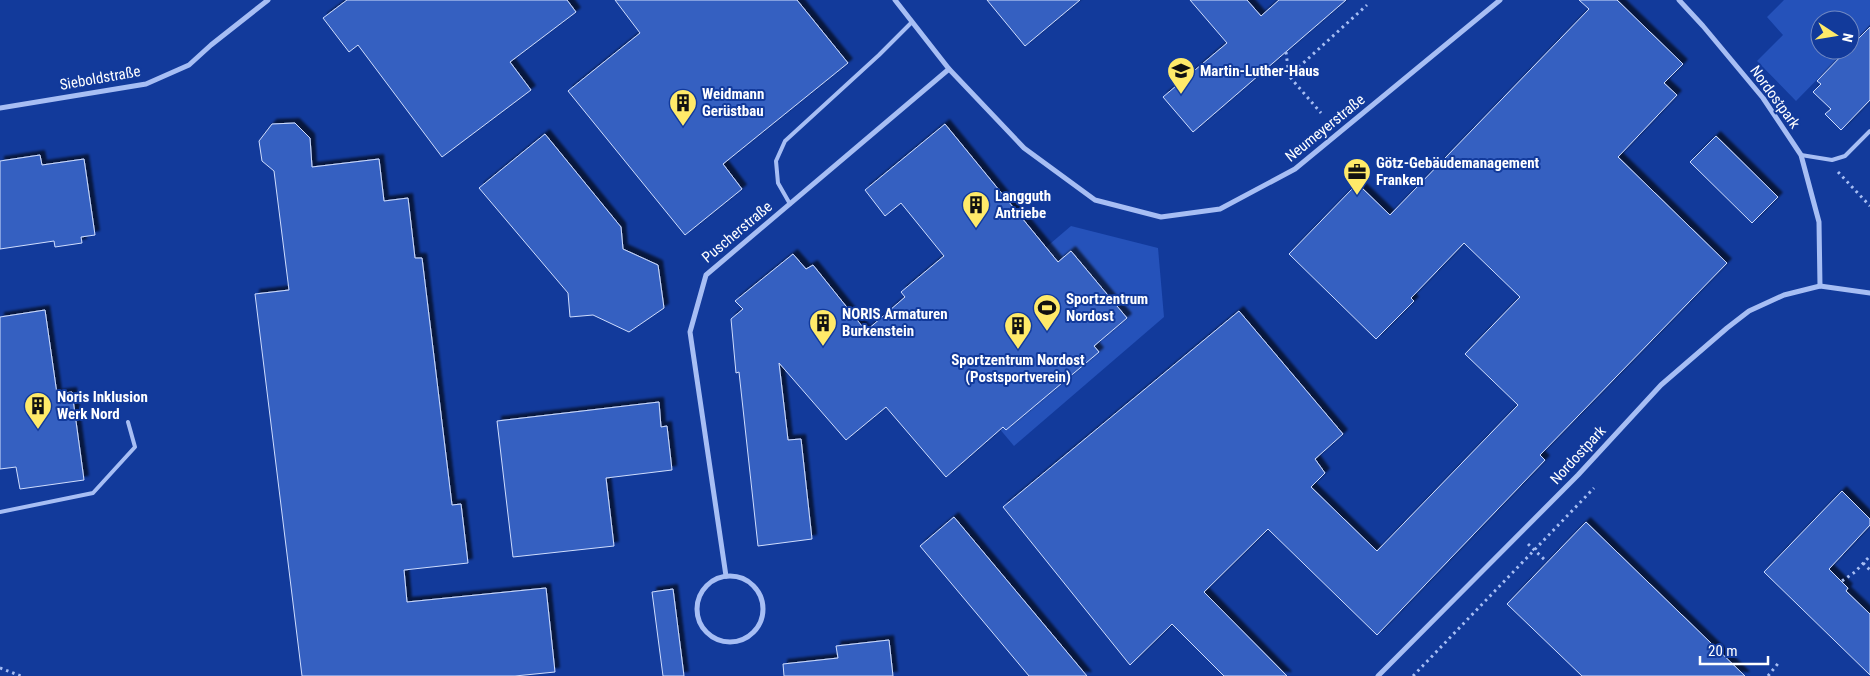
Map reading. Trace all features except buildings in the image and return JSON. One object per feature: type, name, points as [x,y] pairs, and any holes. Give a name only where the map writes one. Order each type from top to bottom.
[{"type":"street","name":"Sieboldstraße","points":[[0,108],[146,84],[189,65],[268,0]]},
{"type":"street","name":"Neumeyerstraße","points":[[894,0],[949,69],[1024,148],[1096,200],[1161,217],[1220,209],[1295,170],[1500,0]]},
{"type":"street","name":"Nordostpark","points":[[1679,0],[1763,98],[1801,155],[1819,222],[1820,286]]},
{"type":"street","name":"Puscherstraße","points":[[726,576],[690,332],[706,275],[949,69]]},
{"type":"street","name":"Nordostpark","points":[[1378,676],[1578,474],[1661,385],[1721,333],[1750,311],[1784,295],[1820,286],[1870,293]]},
{"type":"street","points":[[726,576],[735,576],[748,581],[762,599],[764,611],[759,626],[750,636],[733,643],[721,642],[709,636],[699,623],[696,612],[697,600],[703,588],[712,580],[726,576]]},
{"type":"lane","points":[[790,204],[778,183],[776,161],[785,141],[879,55],[912,22]]},
{"type":"lane","points":[[1801,155],[1832,160],[1845,156],[1870,131]]},
{"type":"lane","points":[[0,512],[93,493],[135,447],[128,422]]},
{"type":"path","points":[[1289,76],[1367,5]]},
{"type":"path","points":[[1286,52],[1289,76],[1321,113]]},
{"type":"path","points":[[1830,168],[1838,172],[1870,206]]},
{"type":"path","points":[[1413,676],[1594,488]]},
{"type":"path","points":[[1518,535],[1547,562]]},
{"type":"path","points":[[1842,582],[1855,572],[1870,556]]},
{"type":"path","points":[[1863,564],[1870,570]]},
{"type":"path","points":[[1768,676],[1780,661]]},
{"type":"path","points":[[0,668],[21,676]]},
{"type":"shaded area","points":[[1784,0],[1870,0],[1870,25],[1860,36],[1860,10],[1810,10],[1810,60],[1836,60],[1796,101],[1757,61],[1783,35],[1767,17]]},
{"type":"shaded area","name":"Sportzentrum Nordost","points":[[1071,226],[1158,248],[1164,317],[1014,446],[930,346]]},
{"type":"place","name":"Martin-Luther-Haus","points":[[1181,95]]},
{"type":"place","name":"Weidmann Gerüstbau","points":[[683,127]]},
{"type":"place","name":"Götz-Gebäudemanagement Franken","points":[[1357,196]]},
{"type":"place","name":"Langguth Antriebe","points":[[976,229]]},
{"type":"place","name":"Sportzentrum Nordost","points":[[1047,332]]},
{"type":"place","name":"NORIS Armaturen Burkenstein","points":[[823,347]]},
{"type":"place","name":"Sportzentrum Nordost (Postsportverein)","points":[[1018,350]]},
{"type":"place","name":"Noris Inklusion Werk Nord","points":[[38,430]]}]
